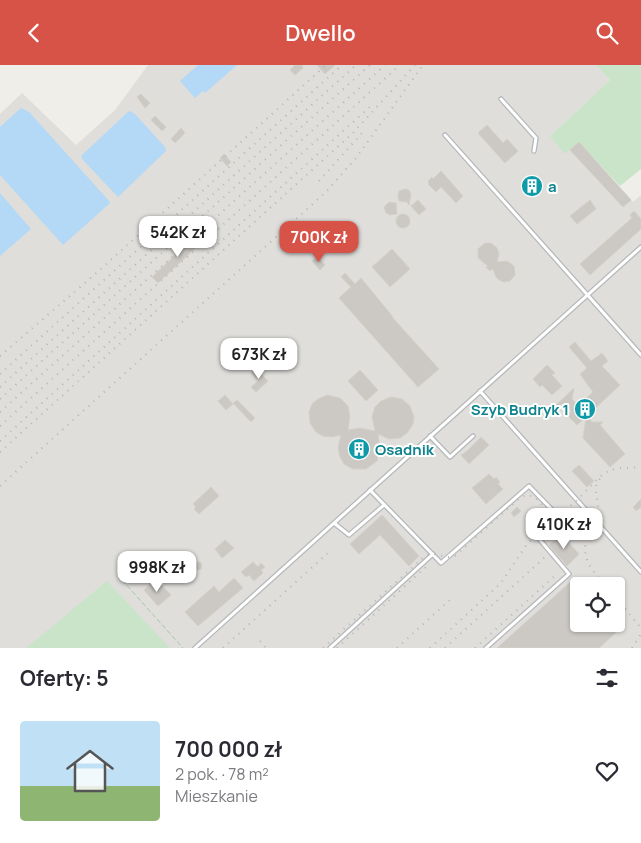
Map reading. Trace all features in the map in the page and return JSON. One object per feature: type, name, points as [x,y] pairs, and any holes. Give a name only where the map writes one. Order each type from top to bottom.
[{"type":"lane","points":[[501,99],[536,138],[534,151]]},
{"type":"lane","points":[[445,135],[641,355]]},
{"type":"lane","points":[[195,648],[641,247]]},
{"type":"lane","points":[[480,391],[641,572]]},
{"type":"lane","points":[[430,436],[450,457],[474,436]]},
{"type":"lane","points":[[370,490],[441,563],[529,486],[561,519],[540,540],[569,575],[486,648]]},
{"type":"lane","points":[[334,523],[350,535],[384,505]]},
{"type":"lane","points":[[330,648],[432,554]]},
{"type":"path","points":[[122,580],[183,648]]},
{"type":"shaded area","points":[[148,65],[596,65],[610,80],[550,136],[579,142],[633,202],[641,195],[641,648],[0,648],[0,114],[22,93],[76,145],[115,110]]},
{"type":"green space","points":[[596,65],[641,65],[641,169],[620,186],[579,142],[565,154],[550,136],[610,80]]},
{"type":"green space","points":[[107,581],[170,648],[26,648]]},
{"type":"water","points":[[198,65],[237,65],[205,93],[203,91],[195,98],[180,81]]},
{"type":"water","points":[[21,108],[29,112],[110,202],[63,245],[0,175],[0,127]]},
{"type":"water","points":[[129,111],[134,113],[165,147],[166,151],[118,197],[81,156]]},
{"type":"water","points":[[0,193],[31,229],[0,256]]},
{"type":"building","points":[[295,65],[302,65],[303,68],[295,75],[290,70]]},
{"type":"building","points":[[317,65],[335,65],[325,74]]},
{"type":"building","points":[[141,94],[150,103],[145,108],[137,97]]},
{"type":"building","points":[[155,116],[166,127],[162,131],[151,120]]},
{"type":"building","points":[[487,125],[503,143],[507,139],[518,151],[505,163],[478,133]]},
{"type":"building","points":[[181,128],[185,133],[175,143],[171,139]]},
{"type":"building","points":[[579,142],[631,200],[623,207],[570,150]]},
{"type":"building","points":[[224,154],[231,162],[227,166],[220,158]]},
{"type":"building","points":[[441,171],[463,196],[456,203],[441,187],[436,192],[428,184],[432,177],[433,179]]},
{"type":"building","name":"a","points":[[533,182],[536,185],[534,187],[536,190],[530,194],[527,193],[524,190]]},
{"type":"building","points":[[409,190],[411,194],[409,205],[407,202],[399,201],[398,197],[399,191]]},
{"type":"building","points":[[418,200],[426,209],[419,215],[411,206]]},
{"type":"building","points":[[590,200],[596,209],[577,224],[570,216]]},
{"type":"building","points":[[389,202],[396,203],[397,214],[390,215],[386,213],[384,207]]},
{"type":"building","points":[[634,211],[641,219],[641,229],[590,275],[580,264],[632,218],[630,215]]},
{"type":"building","points":[[403,214],[408,216],[410,221],[408,226],[403,228],[398,226],[396,221],[398,216]]},
{"type":"building","points":[[197,234],[203,241],[158,283],[152,277]]},
{"type":"building","points":[[485,243],[491,243],[497,248],[499,254],[497,262],[507,261],[514,266],[515,275],[510,281],[504,282],[499,280],[493,269],[490,271],[486,267],[488,266],[478,258],[478,249]]},
{"type":"building","points":[[392,249],[410,269],[390,287],[372,267]]},
{"type":"building","points":[[318,257],[325,265],[320,270],[312,261]]},
{"type":"building","points":[[345,273],[355,284],[361,278],[392,317],[439,369],[418,387],[339,298],[351,287],[341,277]]},
{"type":"building","points":[[575,342],[591,361],[602,353],[608,361],[602,366],[620,385],[587,416],[592,422],[603,422],[600,425],[625,454],[610,467],[583,438],[586,417],[577,425],[567,415],[571,411],[565,405],[553,408],[574,388],[572,399],[578,406],[593,392],[580,374],[587,368],[569,347]]},
{"type":"building","points":[[547,365],[555,373],[552,375],[562,386],[552,395],[542,385],[540,387],[533,379]]},
{"type":"building","points":[[256,368],[268,381],[256,392],[251,387],[258,381],[251,373]]},
{"type":"building","points":[[360,370],[378,390],[366,401],[348,381]]},
{"type":"building","points":[[225,395],[233,404],[226,410],[218,401]]},
{"type":"building","points":[[327,395],[340,398],[348,406],[350,416],[348,430],[360,428],[375,431],[372,417],[375,407],[381,401],[391,397],[402,399],[410,406],[414,417],[413,424],[407,433],[400,438],[389,439],[378,434],[380,449],[377,461],[366,469],[353,469],[344,464],[340,457],[338,448],[341,435],[323,436],[316,432],[310,423],[309,412],[312,404]]},
{"type":"building","points":[[237,400],[255,418],[251,422],[233,403]]},
{"type":"building","points":[[481,437],[489,445],[469,464],[461,455]]},
{"type":"building","points":[[579,465],[594,481],[587,487],[572,471]]},
{"type":"building","points":[[489,474],[494,479],[496,477],[500,482],[498,484],[503,489],[486,504],[472,488]]},
{"type":"building","points":[[211,487],[219,496],[199,514],[194,509],[196,507],[193,504]]},
{"type":"building","points":[[641,499],[641,507],[636,511],[633,507]]},
{"type":"building","points":[[517,507],[521,511],[514,517],[511,513]]},
{"type":"building","points":[[382,515],[419,556],[409,566],[380,535],[359,554],[350,544]]},
{"type":"building","points":[[561,534],[579,554],[567,566],[549,545]]},
{"type":"building","points":[[225,540],[234,548],[222,558],[215,549]]},
{"type":"building","points":[[198,562],[202,566],[198,570],[194,566]]},
{"type":"building","points":[[253,562],[258,567],[261,563],[265,567],[261,570],[263,573],[254,581],[249,575],[246,577],[241,572]]},
{"type":"building","points":[[234,578],[243,588],[198,626],[185,612],[214,586],[219,592]]},
{"type":"building","points":[[156,579],[171,595],[158,606],[144,590]]},
{"type":"building","points":[[570,582],[570,632],[617,632],[599,648],[497,648]]},
{"type":"railway","points":[[0,356],[93,276],[326,65]]},
{"type":"railway","points":[[0,374],[342,65]]},
{"type":"railway","points":[[0,387],[356,65]]},
{"type":"railway","points":[[0,399],[370,65]]},
{"type":"railway","points":[[0,412],[385,65]]},
{"type":"railway","points":[[0,426],[400,65]]},
{"type":"railway","points":[[0,452],[353,133],[415,65]]},
{"type":"railway","points":[[0,486],[326,192],[356,158],[423,65]]},
{"type":"railway","points":[[0,441],[373,104]]},
{"type":"railway","points":[[319,181],[362,133]]},
{"type":"railway","points":[[323,648],[425,556],[429,554],[447,557],[455,556],[521,497],[534,497],[549,512],[557,513],[573,504],[602,475],[609,471],[620,468],[641,467]]},
{"type":"railway","points":[[598,577],[587,559],[585,545],[598,511],[596,487],[600,479]]},
{"type":"railway","points":[[430,648],[501,583],[527,544],[563,512]]},
{"type":"railway","points":[[223,648],[328,553]]},
{"type":"railway","points":[[445,648],[545,557]]},
{"type":"railway","points":[[337,648],[426,567]]},
{"type":"railway","points":[[475,648],[558,573]]},
{"type":"railway","points":[[397,648],[453,597]]},
{"type":"railway","points":[[625,609],[641,628]]},
{"type":"railway","points":[[632,648],[641,634]]},
{"type":"railway","points":[[260,641],[266,648]]},
{"type":"place","name":"a","points":[[532,186]]},
{"type":"place","name":"Szyb Budryk 1","points":[[585,409]]},
{"type":"place","name":"Osadnik","points":[[359,449]]}]
